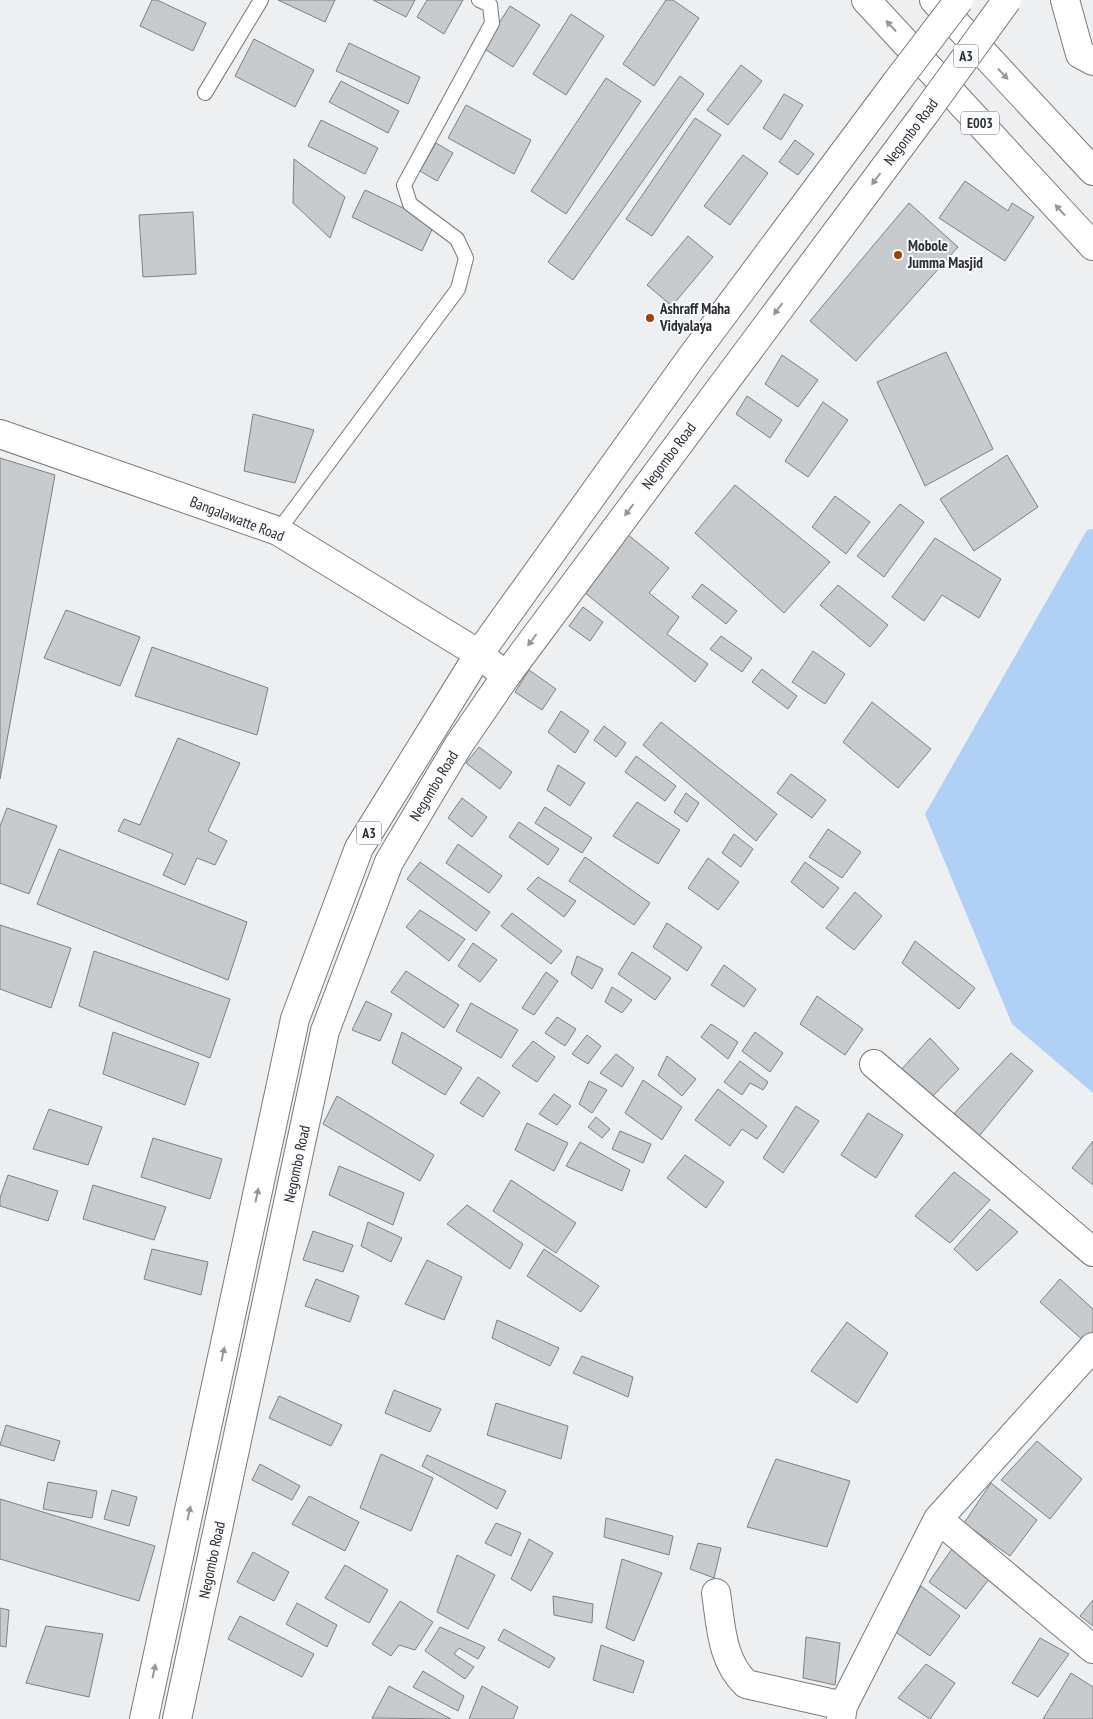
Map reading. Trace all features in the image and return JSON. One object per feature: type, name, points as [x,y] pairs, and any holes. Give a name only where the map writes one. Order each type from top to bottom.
[{"type":"main road","name":"E003","points":[[866,0],[1093,246]]},
{"type":"main road","points":[[934,0],[1093,171]]},
{"type":"main road","name":"Negombo Road","points":[[144,1719],[295,1019],[359,848],[479,654],[690,359],[959,0]]},
{"type":"main road","name":"Negombo Road","points":[[177,1719],[325,1031],[389,862],[458,746],[506,676],[926,112],[1007,0]]},
{"type":"main road","points":[[1065,0],[1080,54],[1093,61]]},
{"type":"main road","name":"Bangalawatte Road","points":[[0,434],[278,531],[479,654],[506,676]]},
{"type":"main road","points":[[874,1064],[1093,1252]]},
{"type":"main road","points":[[716,1593],[724,1649],[735,1674],[746,1684],[842,1712],[938,1519],[1088,1362]]},
{"type":"main road","points":[[938,1519],[1093,1648]]},
{"type":"lane","points":[[205,93],[261,0]]},
{"type":"lane","points":[[278,531],[458,289],[466,258],[457,240],[410,204],[404,185],[492,23],[490,6],[479,0]]},
{"type":"shaded area","points":[[1093,529],[1093,1093],[1012,1024],[925,814],[1087,530]]},
{"type":"building","points":[[152,0],[157,0],[206,23],[193,51],[140,26]]},
{"type":"building","points":[[278,0],[335,0],[325,22]]},
{"type":"building","points":[[373,0],[415,0],[406,17]]},
{"type":"building","points":[[427,0],[463,0],[444,34],[417,17]]},
{"type":"building","points":[[666,0],[673,0],[699,18],[654,86],[623,64]]},
{"type":"building","points":[[510,6],[540,25],[513,67],[483,48]]},
{"type":"building","points":[[571,14],[604,36],[566,95],[533,74]]},
{"type":"building","points":[[254,39],[314,70],[295,107],[235,76]]},
{"type":"building","points":[[349,43],[420,77],[408,104],[336,71]]},
{"type":"building","points":[[741,65],[762,81],[728,125],[707,110]]},
{"type":"building","points":[[680,76],[704,94],[573,280],[548,262]]},
{"type":"building","points":[[606,78],[641,101],[566,214],[531,191]]},
{"type":"building","points":[[341,81],[399,111],[388,133],[329,102]]},
{"type":"building","points":[[784,94],[803,105],[781,140],[763,128]]},
{"type":"building","points":[[466,105],[531,140],[514,174],[448,138]]},
{"type":"building","points":[[695,118],[721,135],[652,236],[626,219]]},
{"type":"building","points":[[321,120],[378,148],[365,174],[308,146]]},
{"type":"building","points":[[795,140],[814,154],[798,175],[779,162]]},
{"type":"building","points":[[436,143],[453,153],[437,181],[420,171]]},
{"type":"building","points":[[743,155],[768,173],[730,225],[704,206]]},
{"type":"building","points":[[294,159],[345,197],[330,238],[293,203]]},
{"type":"building","points":[[965,181],[1008,211],[1012,203],[1034,217],[1005,261],[939,218]]},
{"type":"building","points":[[365,190],[435,223],[422,251],[352,217]]},
{"type":"building","points":[[909,203],[958,247],[856,361],[810,321]]},
{"type":"building","points":[[193,212],[196,274],[143,277],[139,215]]},
{"type":"building","points":[[688,236],[713,257],[672,306],[647,285]]},
{"type":"building","points":[[946,352],[993,449],[925,486],[877,382]]},
{"type":"building","points":[[782,355],[818,380],[798,407],[765,384]]},
{"type":"building","points":[[747,396],[782,420],[770,438],[736,414]]},
{"type":"building","points":[[823,402],[848,420],[808,477],[785,461]]},
{"type":"building","points":[[253,414],[314,430],[295,483],[244,471]]},
{"type":"building","points":[[1007,455],[1038,507],[974,551],[940,499]]},
{"type":"building","points":[[0,458],[55,475],[0,779]]},
{"type":"building","points":[[735,485],[830,562],[784,613],[695,533]]},
{"type":"building","points":[[835,496],[870,522],[846,554],[812,527]]},
{"type":"building","points":[[900,504],[924,522],[884,577],[857,556]]},
{"type":"building","points":[[627,534],[669,568],[649,593],[679,617],[667,634],[708,664],[695,682],[584,592]]},
{"type":"building","points":[[935,538],[1001,579],[979,618],[942,595],[924,621],[892,597]]},
{"type":"building","points":[[702,584],[737,611],[726,624],[692,597]]},
{"type":"building","points":[[838,585],[888,625],[870,647],[820,605]]},
{"type":"building","points":[[583,607],[603,622],[590,641],[569,626]]},
{"type":"building","points":[[66,610],[140,637],[120,686],[44,658]]},
{"type":"building","points":[[721,636],[752,658],[742,672],[710,649]]},
{"type":"building","points":[[152,647],[268,688],[257,735],[135,696]]},
{"type":"building","points":[[813,651],[845,674],[825,704],[792,682]]},
{"type":"building","points":[[762,669],[797,696],[788,709],[752,682]]},
{"type":"building","points":[[529,670],[556,689],[542,710],[515,692]]},
{"type":"building","points":[[872,702],[931,749],[898,788],[843,742]]},
{"type":"building","points":[[561,711],[589,731],[575,753],[548,732]]},
{"type":"building","points":[[661,722],[777,814],[756,841],[643,745]]},
{"type":"building","points":[[604,726],[626,743],[616,757],[594,740]]},
{"type":"building","points":[[178,738],[240,763],[208,831],[227,841],[215,865],[197,858],[185,885],[163,875],[173,854],[118,831],[124,819],[140,825]]},
{"type":"building","points":[[479,747],[512,772],[500,789],[466,763]]},
{"type":"building","points":[[636,756],[676,786],[665,801],[625,772]]},
{"type":"building","points":[[558,765],[585,783],[570,806],[547,790]]},
{"type":"building","points":[[791,774],[826,800],[812,818],[777,793]]},
{"type":"building","points":[[686,793],[699,803],[687,822],[674,812]]},
{"type":"building","points":[[462,798],[487,817],[472,837],[448,818]]},
{"type":"building","points":[[637,802],[680,830],[658,864],[613,836]]},
{"type":"building","points":[[545,807],[592,838],[582,853],[535,823]]},
{"type":"building","points":[[7,808],[57,826],[29,894],[0,883],[0,826]]},
{"type":"building","points":[[519,822],[559,849],[548,865],[509,837]]},
{"type":"building","points":[[828,829],[861,852],[842,878],[809,857]]},
{"type":"building","points":[[734,834],[753,849],[741,867],[722,853]]},
{"type":"building","points":[[458,844],[502,876],[489,893],[446,863]]},
{"type":"building","points":[[59,849],[247,922],[228,980],[37,904]]},
{"type":"building","points":[[585,857],[650,903],[634,925],[569,881]]},
{"type":"building","points":[[708,858],[739,882],[718,910],[688,888]]},
{"type":"building","points":[[420,862],[490,912],[476,931],[407,879]]},
{"type":"building","points":[[805,862],[839,888],[823,908],[791,882]]},
{"type":"building","points":[[538,877],[576,901],[564,917],[527,889]]},
{"type":"building","points":[[855,892],[882,916],[854,950],[826,928]]},
{"type":"building","points":[[420,910],[465,939],[449,961],[406,927]]},
{"type":"building","points":[[512,913],[562,951],[551,964],[501,926]]},
{"type":"building","points":[[667,923],[702,947],[687,971],[653,947]]},
{"type":"building","points":[[0,925],[71,948],[51,1008],[0,989]]},
{"type":"building","points":[[915,941],[975,988],[959,1009],[902,963]]},
{"type":"building","points":[[473,943],[497,960],[480,982],[458,966]]},
{"type":"building","points":[[94,951],[230,999],[210,1058],[79,1006]]},
{"type":"building","points":[[632,952],[671,978],[655,1000],[618,974]]},
{"type":"building","points":[[577,956],[603,969],[592,989],[571,974]]},
{"type":"building","points":[[724,965],[756,989],[744,1007],[711,985]]},
{"type":"building","points":[[406,971],[459,1005],[444,1028],[391,992]]},
{"type":"building","points":[[546,972],[558,981],[534,1015],[522,1008]]},
{"type":"building","points":[[612,987],[632,1000],[622,1013],[605,1002]]},
{"type":"building","points":[[817,996],[863,1029],[845,1055],[800,1024]]},
{"type":"building","points":[[366,1001],[392,1014],[380,1041],[352,1030]]},
{"type":"building","points":[[471,1003],[518,1030],[501,1058],[456,1031]]},
{"type":"building","points":[[557,1017],[576,1029],[565,1046],[545,1033]]},
{"type":"building","points":[[711,1024],[738,1042],[728,1059],[701,1037]]},
{"type":"building","points":[[113,1032],[199,1063],[185,1105],[103,1074]]},
{"type":"building","points":[[402,1032],[462,1068],[445,1095],[392,1063]]},
{"type":"building","points":[[755,1032],[783,1053],[770,1072],[742,1051]]},
{"type":"building","points":[[587,1035],[601,1046],[588,1064],[572,1054]]},
{"type":"building","points":[[930,1038],[959,1069],[929,1100],[900,1071]]},
{"type":"building","points":[[533,1041],[555,1057],[537,1082],[512,1066]]},
{"type":"building","points":[[1011,1053],[1033,1071],[975,1141],[949,1119]]},
{"type":"building","points":[[616,1054],[634,1068],[622,1087],[600,1073]]},
{"type":"building","points":[[667,1056],[696,1079],[682,1096],[658,1075]]},
{"type":"building","points":[[740,1061],[768,1082],[763,1090],[750,1083],[742,1095],[724,1082]]},
{"type":"building","points":[[478,1077],[500,1092],[483,1117],[460,1103]]},
{"type":"building","points":[[643,1080],[682,1107],[662,1140],[625,1113]]},
{"type":"building","points":[[589,1081],[607,1090],[592,1113],[579,1104]]},
{"type":"building","points":[[718,1089],[767,1126],[757,1139],[742,1129],[730,1146],[695,1120]]},
{"type":"building","points":[[554,1094],[571,1106],[557,1125],[539,1114]]},
{"type":"building","points":[[337,1096],[434,1155],[420,1181],[323,1124]]},
{"type":"building","points":[[796,1106],[819,1121],[783,1173],[763,1158]]},
{"type":"building","points":[[49,1109],[102,1127],[88,1165],[33,1149]]},
{"type":"building","points":[[868,1113],[903,1135],[876,1178],[841,1155]]},
{"type":"building","points":[[596,1117],[610,1129],[602,1138],[588,1127]]},
{"type":"building","points":[[527,1123],[568,1143],[554,1171],[515,1150]]},
{"type":"building","points":[[620,1131],[651,1144],[643,1163],[612,1149]]},
{"type":"building","points":[[153,1138],[222,1159],[210,1199],[141,1177]]},
{"type":"building","points":[[1093,1141],[1093,1185],[1072,1168]]},
{"type":"building","points":[[580,1142],[630,1170],[622,1191],[566,1166]]},
{"type":"building","points":[[685,1155],[724,1182],[706,1208],[667,1178]]},
{"type":"building","points":[[339,1166],[404,1193],[393,1225],[329,1195]]},
{"type":"building","points":[[954,1172],[990,1200],[950,1243],[915,1216]]},
{"type":"building","points":[[8,1175],[58,1191],[48,1221],[0,1206],[0,1198]]},
{"type":"building","points":[[511,1180],[576,1223],[556,1253],[493,1211]]},
{"type":"building","points":[[93,1185],[166,1207],[154,1240],[83,1219]]},
{"type":"building","points":[[467,1205],[523,1244],[510,1269],[447,1224]]},
{"type":"building","points":[[990,1209],[1018,1232],[977,1271],[954,1249]]},
{"type":"building","points":[[368,1222],[402,1238],[391,1262],[361,1246]]},
{"type":"building","points":[[313,1231],[353,1245],[343,1272],[303,1260]]},
{"type":"building","points":[[152,1249],[208,1262],[201,1295],[144,1279]]},
{"type":"building","points":[[544,1249],[599,1286],[581,1312],[527,1276]]},
{"type":"building","points":[[427,1260],[462,1277],[444,1320],[405,1304]]},
{"type":"building","points":[[316,1279],[359,1296],[350,1322],[305,1306]]},
{"type":"building","points":[[1060,1279],[1093,1309],[1093,1332],[1085,1342],[1040,1302]]},
{"type":"building","points":[[497,1320],[559,1348],[550,1366],[492,1338]]},
{"type":"building","points":[[847,1322],[888,1353],[857,1403],[811,1371]]},
{"type":"building","points":[[582,1356],[633,1377],[628,1397],[573,1373]]},
{"type":"building","points":[[394,1390],[441,1409],[430,1432],[385,1413]]},
{"type":"building","points":[[279,1396],[342,1425],[331,1446],[269,1418]]},
{"type":"building","points":[[496,1403],[568,1426],[561,1459],[487,1435]]},
{"type":"building","points":[[6,1425],[60,1441],[54,1461],[0,1445]]},
{"type":"building","points":[[1037,1441],[1082,1479],[1050,1519],[1001,1480]]},
{"type":"building","points":[[381,1454],[433,1478],[411,1531],[360,1508]]},
{"type":"building","points":[[427,1455],[506,1491],[497,1509],[422,1466]]},
{"type":"building","points":[[776,1459],[850,1481],[827,1547],[747,1527]]},
{"type":"building","points":[[260,1464],[300,1486],[292,1500],[252,1480]]},
{"type":"building","points":[[48,1482],[97,1491],[92,1518],[43,1509]]},
{"type":"building","points":[[991,1483],[1037,1520],[1010,1556],[964,1523]]},
{"type":"building","points":[[112,1490],[137,1497],[129,1526],[104,1519]]},
{"type":"building","points":[[309,1496],[359,1522],[345,1551],[292,1524]]},
{"type":"building","points":[[0,1499],[155,1546],[139,1601],[0,1559]]},
{"type":"building","points":[[606,1518],[673,1536],[669,1555],[604,1537]]},
{"type":"building","points":[[496,1523],[521,1533],[511,1556],[485,1543]]},
{"type":"building","points":[[529,1539],[553,1553],[531,1591],[511,1579]]},
{"type":"building","points":[[698,1543],[721,1548],[714,1578],[690,1569]]},
{"type":"building","points":[[954,1546],[992,1575],[966,1609],[929,1582]]},
{"type":"building","points":[[253,1552],[289,1572],[274,1601],[237,1582]]},
{"type":"building","points":[[457,1555],[495,1575],[468,1629],[437,1612]]},
{"type":"building","points":[[622,1559],[662,1573],[634,1641],[606,1628]]},
{"type":"building","points":[[345,1565],[388,1590],[369,1623],[325,1598]]},
{"type":"building","points":[[921,1586],[960,1616],[930,1656],[894,1631]]},
{"type":"building","points":[[553,1596],[593,1604],[592,1623],[554,1615]]},
{"type":"building","points":[[1093,1600],[1093,1626],[1080,1616]]},
{"type":"building","points":[[400,1601],[433,1622],[415,1650],[399,1645],[391,1656],[372,1644]]},
{"type":"building","points":[[297,1603],[337,1625],[327,1647],[286,1624]]},
{"type":"building","points":[[0,1608],[9,1610],[6,1647],[0,1646]]},
{"type":"building","points":[[240,1616],[314,1654],[302,1677],[228,1639]]},
{"type":"building","points":[[46,1626],[103,1634],[89,1697],[26,1683]]},
{"type":"building","points":[[440,1627],[485,1647],[478,1659],[459,1648],[454,1654],[474,1667],[465,1679],[425,1651]]},
{"type":"building","points":[[504,1629],[555,1658],[549,1668],[498,1640]]},
{"type":"building","points":[[806,1637],[840,1643],[835,1685],[803,1678]]},
{"type":"building","points":[[1040,1638],[1069,1654],[1038,1697],[1012,1683]]},
{"type":"building","points":[[601,1645],[644,1661],[633,1693],[593,1680]]},
{"type":"building","points":[[926,1664],[955,1683],[930,1719],[898,1698]]},
{"type":"building","points":[[423,1671],[464,1696],[458,1711],[413,1687]]},
{"type":"building","points":[[1071,1673],[1093,1687],[1093,1719],[1043,1719]]},
{"type":"building","points":[[389,1686],[451,1719],[372,1718]]},
{"type":"building","points":[[482,1686],[518,1707],[513,1719],[469,1719]]},
{"type":"place","name":"Mobole Jumma Masjid","points":[[898,255]]},
{"type":"place","name":"Ashraff Maha Vidyalaya","points":[[650,318]]}]
